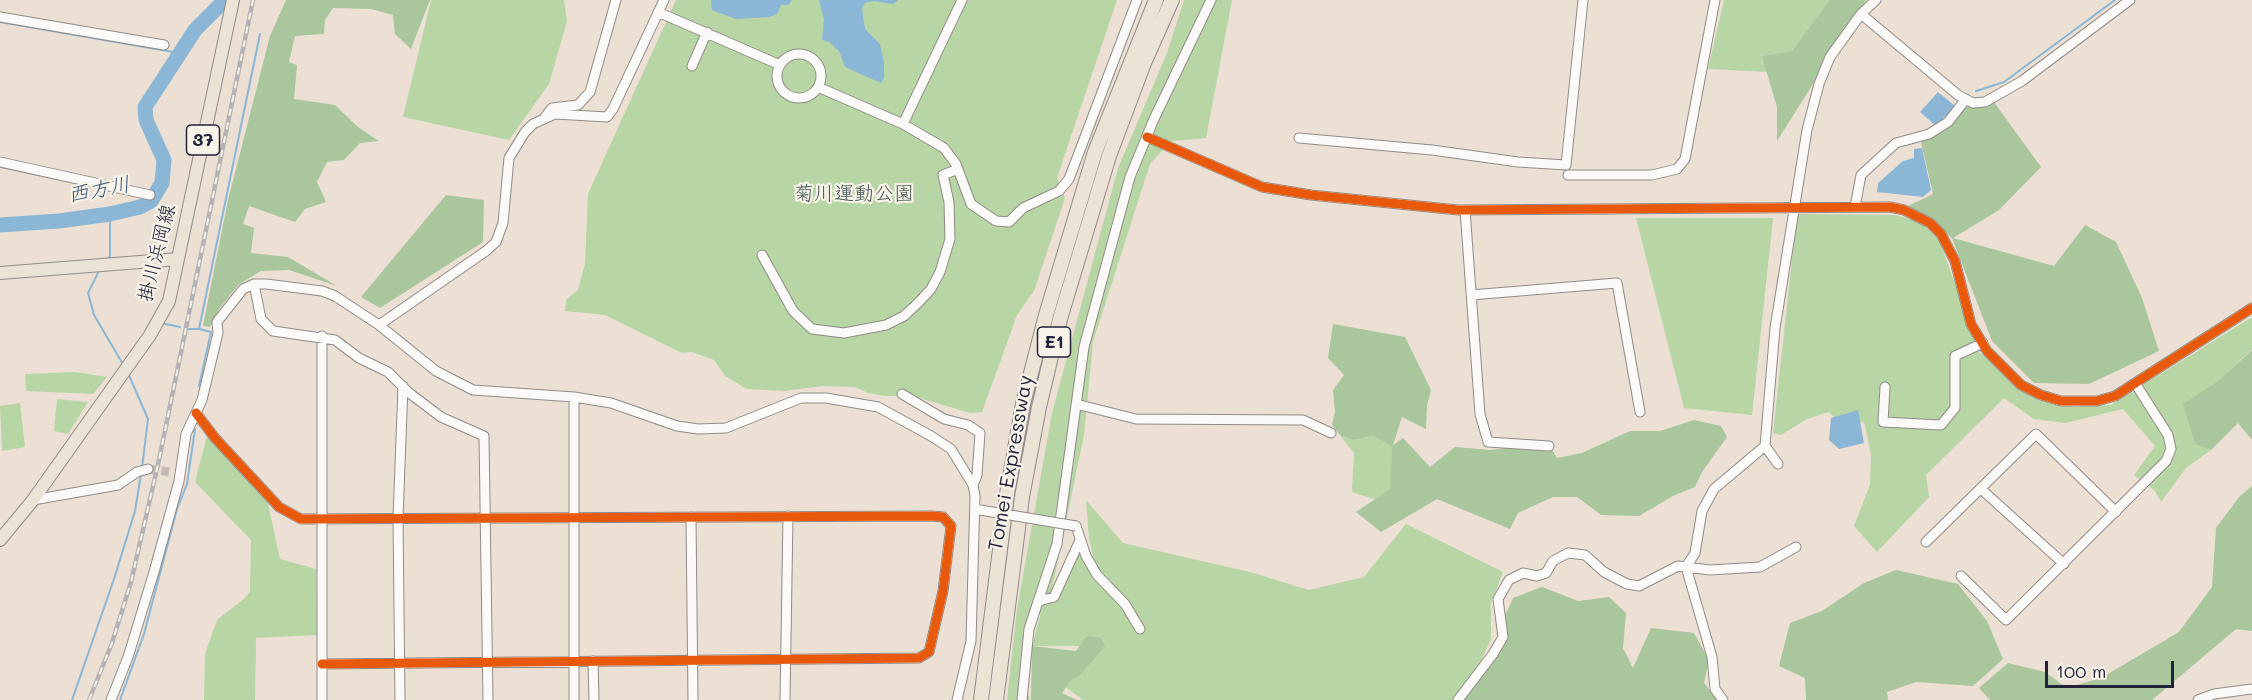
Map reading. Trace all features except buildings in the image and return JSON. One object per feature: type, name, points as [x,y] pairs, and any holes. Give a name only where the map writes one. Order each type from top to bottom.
[{"type":"highway","name":"Tomei Expressway","points":[[981,700],[1007,494],[1023,404],[1046,315],[1095,152],[1130,58],[1156,0]]},
{"type":"highway","name":"Tomei Expressway","points":[[996,700],[1022,497],[1039,406],[1060,319],[1109,156],[1144,63],[1172,0]]},
{"type":"main road","name":"掛川浜岡線","points":[[0,540],[33,500],[160,319],[169,301],[233,0]]},
{"type":"main road","points":[[0,273],[178,259]]},
{"type":"street","points":[[379,325],[478,257],[496,242],[503,223],[509,158],[525,132],[544,118],[552,108],[578,105],[590,92],[616,0]]},
{"type":"street","points":[[544,118],[568,113],[607,117],[613,109],[664,0]]},
{"type":"street","points":[[903,123],[962,0]]},
{"type":"street","points":[[818,87],[903,123],[949,152],[971,204],[1004,224],[1023,208],[1059,191],[1069,179],[1137,0]]},
{"type":"street","points":[[1022,700],[1029,629],[1057,544],[1067,491],[1084,347],[1130,177],[1211,0]]},
{"type":"street","points":[[1299,138],[1432,150],[1518,162],[1566,165],[1583,0]]},
{"type":"street","points":[[1568,175],[1652,175],[1677,169],[1685,159],[1715,0]]},
{"type":"street","points":[[1778,464],[1766,446],[1775,328],[1807,130],[1819,84],[1830,57],[1861,14],[1876,0]]},
{"type":"street","points":[[1861,14],[1972,103],[1985,102],[2022,81],[2130,0]]},
{"type":"street","points":[[658,12],[780,65]]},
{"type":"street","points":[[0,17],[164,45]]},
{"type":"street","points":[[692,66],[707,32]]},
{"type":"street","points":[[803,54],[810,57],[819,67],[818,87],[814,93],[801,98],[788,95],[779,85],[777,72],[780,65],[790,56],[803,54]]},
{"type":"street","points":[[1855,207],[1861,175],[1896,143],[1929,134],[1948,122],[1966,99]]},
{"type":"street","points":[[1147,137],[1262,187],[1311,195],[1466,210],[1794,207],[1904,210],[1930,223],[1941,234],[1955,261],[1971,324],[1983,343],[2021,385],[2041,395],[2061,401],[2097,401],[2115,396],[2252,308]]},
{"type":"street","points":[[0,162],[150,195]]},
{"type":"street","points":[[762,255],[793,311],[812,329],[844,333],[886,325],[904,316],[919,303],[931,289],[940,272],[950,239],[949,202],[943,175],[958,169]]},
{"type":"street","points":[[1466,210],[1480,414],[1488,442],[1550,446]]},
{"type":"street","points":[[1472,295],[1617,283],[1640,412]]},
{"type":"street","points":[[254,284],[261,320],[273,331],[322,336],[335,340],[359,358],[388,372],[441,417],[484,436],[488,700]]},
{"type":"street","points":[[111,700],[131,647],[179,481],[186,434],[202,400],[215,345],[217,322],[243,289],[254,284],[281,284],[322,291],[336,296],[379,325],[436,371],[473,390],[574,397],[611,403],[677,426],[698,429],[726,428],[801,398],[826,398],[878,407],[951,449],[973,485],[977,510],[971,641],[957,700]]},
{"type":"street","points":[[322,336],[322,700]]},
{"type":"street","points":[[1885,387],[1883,422],[1941,425],[1955,408],[1955,356],[1983,343]]},
{"type":"street","points":[[1961,576],[2006,620],[2166,461],[2171,449],[2168,435],[2135,383]]},
{"type":"street","points":[[400,700],[398,518],[403,386]]},
{"type":"street","points":[[902,394],[944,419],[968,425],[980,433],[977,475],[973,485]]},
{"type":"street","points":[[574,397],[574,700]]},
{"type":"street","points":[[1076,404],[1136,419],[1303,420],[1331,433]]},
{"type":"street","points":[[196,413],[215,438],[279,507],[301,519],[933,516],[943,517],[951,526],[943,591],[929,652],[919,658],[906,660],[322,664]]},
{"type":"street","points":[[1926,542],[2036,434],[2116,512]]},
{"type":"street","points":[[1723,700],[1715,689],[1710,647],[1687,577],[1686,567],[1695,553],[1702,512],[1714,489],[1766,446]]},
{"type":"street","points":[[33,500],[118,485],[137,472],[148,469]]},
{"type":"street","points":[[169,472],[179,481]]},
{"type":"street","points":[[1981,489],[2064,564]]},
{"type":"street","points":[[977,510],[1076,526],[1080,540],[1097,575],[1125,604],[1140,629]]},
{"type":"street","points":[[786,700],[788,516]]},
{"type":"street","points":[[691,517],[693,700]]},
{"type":"street","points":[[1039,601],[1054,597],[1080,540]]},
{"type":"street","points":[[1458,700],[1503,637],[1498,599],[1509,580],[1523,573],[1537,576],[1546,573],[1553,561],[1568,553],[1585,555],[1604,572],[1627,584],[1639,586],[1678,566],[1710,570],[1760,567],[1796,547]]},
{"type":"street","points":[[593,661],[594,700]]},
{"type":"street","points":[[2198,700],[2214,694],[2252,689]]},
{"type":"green space","points":[[286,0],[430,0],[411,49],[395,34],[393,15],[371,9],[333,8],[325,20],[324,34],[295,36],[289,62],[297,65],[294,99],[335,105],[358,127],[379,141],[360,143],[344,160],[327,162],[317,182],[326,202],[305,209],[295,222],[249,206],[243,224],[254,228],[251,253],[288,257],[337,286],[289,270],[261,271],[238,285],[219,309],[210,327],[203,326],[228,200],[270,36]]},
{"type":"green space","points":[[431,0],[564,0],[567,21],[549,84],[509,140],[403,117]]},
{"type":"green space","name":"菊川運動公園","points":[[676,0],[1117,0],[1057,178],[1065,198],[1034,291],[1017,315],[982,412],[970,413],[913,396],[885,396],[868,393],[855,387],[824,386],[784,391],[747,389],[725,376],[714,360],[692,352],[682,353],[605,315],[565,311],[566,300],[578,290],[585,264],[588,194]]},
{"type":"green space","points":[[1184,0],[1232,0],[1206,138],[1171,141],[1150,164],[1093,342],[1084,435],[1052,589],[1043,606],[1054,597],[1077,547],[1097,573],[1089,539],[1086,500],[1123,543],[1250,572],[1309,590],[1364,577],[1406,524],[1503,572],[1491,603],[1491,639],[1463,700],[1083,700],[1064,686],[1100,637],[1086,636],[1079,646],[1032,646],[1041,612],[1037,618],[1023,679],[1030,700],[1007,700],[1017,609],[1052,413],[1118,168],[1167,53]]},
{"type":"green space","points":[[1724,0],[1831,0],[1792,51],[1762,56],[1768,72],[1708,69]]},
{"type":"green space","points":[[1830,0],[1866,0],[1777,141],[1777,107],[1762,56],[1792,51]]},
{"type":"green space","points":[[1991,98],[2041,167],[1999,210],[1953,238],[2054,266],[2085,225],[2116,242],[2142,298],[2159,351],[2089,384],[2034,383],[1992,341],[1952,238],[1908,206],[1933,194],[1921,142],[1973,103]]},
{"type":"green space","points":[[446,195],[484,200],[483,242],[380,308],[361,297]]},
{"type":"green space","points":[[1797,214],[1895,215],[1920,222],[1939,240],[1980,353],[2038,400],[2072,407],[2111,405],[2252,317],[2252,349],[2218,381],[2184,404],[2195,444],[2211,450],[2186,468],[2161,502],[2155,491],[2134,475],[2155,446],[2123,409],[2066,423],[2034,419],[2004,398],[1926,475],[1929,497],[1877,552],[1854,526],[1870,485],[1871,454],[1864,422],[1841,424],[1829,412],[1807,419],[1781,435],[1773,433]]},
{"type":"green space","points":[[1636,218],[1773,218],[1752,415],[1684,408]]},
{"type":"green space","points":[[1333,324],[1405,337],[1431,390],[1427,405],[1426,429],[1402,417],[1393,445],[1403,438],[1430,467],[1455,447],[1491,450],[1547,442],[1557,458],[1582,453],[1630,431],[1660,431],[1694,420],[1721,426],[1727,437],[1702,472],[1695,487],[1673,496],[1639,516],[1601,515],[1577,497],[1553,497],[1518,513],[1510,529],[1437,499],[1381,532],[1356,512],[1390,489],[1392,447],[1374,436],[1352,440],[1339,434],[1332,425],[1335,412],[1333,390],[1344,375],[1328,358]]},
{"type":"green space","points":[[2252,350],[2252,440],[2238,423],[2211,450],[2195,444],[2183,404],[2218,381]]},
{"type":"green space","points":[[75,372],[107,377],[93,394],[26,391],[25,374]]},
{"type":"green space","points":[[57,399],[88,402],[68,434],[54,431]]},
{"type":"green space","points":[[20,403],[25,447],[2,451],[0,406]]},
{"type":"green space","points":[[1339,434],[1352,440],[1374,436],[1392,447],[1394,490],[1377,500],[1352,492],[1354,453]]},
{"type":"green space","points":[[207,436],[267,499],[280,559],[316,569],[317,635],[256,638],[255,700],[204,700],[205,654],[217,620],[245,598],[250,591],[251,540],[195,482]]},
{"type":"green space","points":[[2252,486],[2252,631],[2236,629],[2152,700],[1990,700],[1979,688],[2008,663],[2045,672],[2067,688],[2101,678],[2179,632],[2212,587],[2216,528],[2239,497]]},
{"type":"green space","points":[[1896,570],[1958,584],[1987,621],[2003,659],[1973,686],[1916,682],[1887,692],[1888,700],[1806,700],[1805,678],[1779,666],[1790,623],[1822,611],[1864,583]]},
{"type":"green space","points":[[1542,587],[1578,601],[1609,597],[1626,613],[1623,648],[1633,668],[1651,628],[1694,633],[1709,660],[1704,683],[1718,700],[1459,700],[1498,646],[1501,625],[1513,598]]},
{"type":"green space","points":[[1086,636],[1100,637],[1105,646],[1080,675],[1070,681],[1062,693],[1077,700],[1031,700],[1032,646],[1076,651]]},
{"type":"water","points":[[711,0],[792,0],[788,5],[781,5],[777,14],[770,17],[736,19],[712,10]]},
{"type":"water","points":[[819,0],[898,0],[893,4],[874,1],[865,3],[862,8],[865,29],[880,44],[884,63],[884,78],[881,83],[845,67],[839,51],[829,42],[822,40],[824,19]]},
{"type":"water","points":[[1938,92],[1955,106],[1936,126],[1920,112]]},
{"type":"water","points":[[1922,148],[1931,190],[1923,197],[1877,192],[1878,183],[1903,161],[1914,158],[1914,149]]},
{"type":"water","points":[[1858,410],[1864,443],[1839,449],[1829,440],[1831,418]]},
{"type":"waterway","name":"西方川","points":[[0,225],[59,221],[110,214],[140,207],[151,201],[162,183],[164,160],[146,120],[145,107],[195,30],[225,0]]},
{"type":"waterway","points":[[1976,91],[2004,82],[2115,0]]},
{"type":"waterway","points":[[0,22],[179,53]]},
{"type":"waterway","points":[[199,386],[211,332],[199,329],[260,34]]},
{"type":"waterway","points":[[107,260],[110,256],[110,214]]},
{"type":"waterway","points":[[100,269],[88,293],[94,315],[124,366]]},
{"type":"waterway","points":[[161,323],[180,327]]},
{"type":"waterway","points":[[187,329],[199,329]]},
{"type":"waterway","points":[[128,373],[148,419],[142,468]]},
{"type":"waterway","points":[[120,700],[144,634],[177,509],[187,484],[195,429]]},
{"type":"waterway","points":[[72,700],[135,511],[141,474]]},
{"type":"tunnel","points":[[148,469],[169,472]]},
{"type":"railway","points":[[89,700],[112,643],[131,582],[159,460],[253,0]]},
{"type":"cycle path","points":[[1147,137],[1262,187],[1311,195],[1458,210],[1890,207],[1904,210],[1930,223],[1941,234],[1955,261],[1971,324],[1987,351],[2021,385],[2041,395],[2061,401],[2097,401],[2115,396],[2252,308]]},
{"type":"cycle path","points":[[196,413],[215,438],[279,507],[301,519],[932,516],[943,517],[951,526],[943,591],[929,652],[919,658],[322,664]]}]
